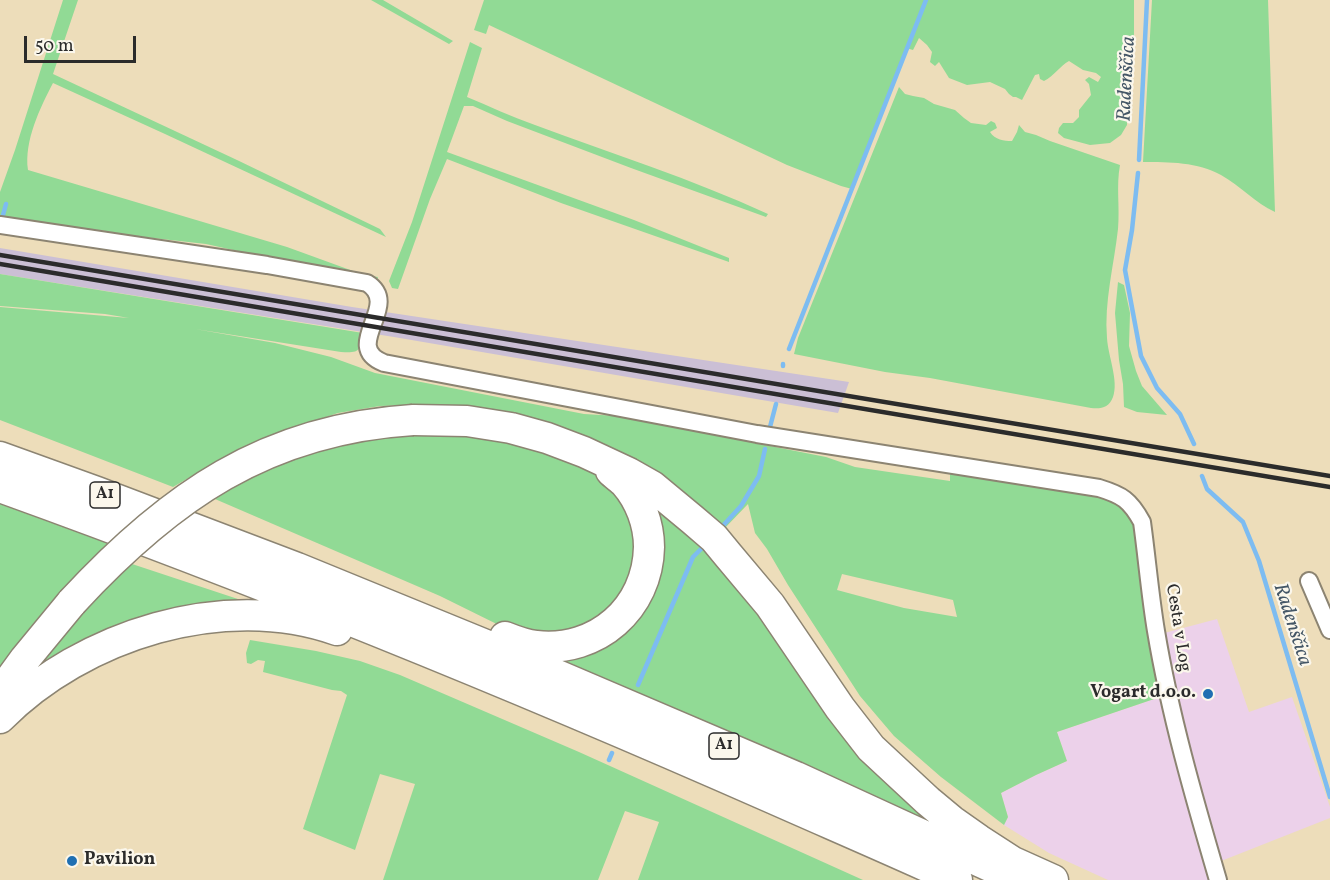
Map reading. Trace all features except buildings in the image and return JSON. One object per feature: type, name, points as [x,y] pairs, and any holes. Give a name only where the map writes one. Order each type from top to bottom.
[{"type":"highway","points":[[0,693],[72,602],[115,558],[147,528],[188,496],[233,469],[285,446],[317,435],[369,423],[413,420],[467,422],[511,429],[548,438],[584,452],[652,486],[714,538],[770,605],[840,708],[871,748],[952,821],[1013,862],[1053,880]]},
{"type":"highway","points":[[426,620],[462,621],[519,643],[549,647],[566,646],[596,636],[609,628],[622,615],[641,589],[647,572],[649,541],[647,525],[626,484],[584,452]]},
{"type":"highway","name":"A1","points":[[0,457],[232,543],[426,620],[796,777],[1020,880]]},
{"type":"highway","name":"A1","points":[[0,487],[205,562],[432,652],[645,742],[957,880]]},
{"type":"highway","points":[[0,718],[50,676],[87,654],[120,639],[186,621],[218,617],[276,617],[330,628],[402,653],[432,652]]},
{"type":"street","name":"Cesta v Log","points":[[0,225],[267,265],[367,283],[378,293],[379,298],[379,306],[368,338],[368,347],[370,355],[375,360],[384,363],[757,434],[1099,488],[1117,494],[1126,499],[1135,509],[1142,522],[1156,631],[1170,698],[1191,785],[1218,880]]},
{"type":"street","points":[[1309,581],[1330,630]]},
{"type":"shaded area","points":[[0,248],[352,307],[849,382],[838,413],[394,337],[0,274]]},
{"type":"shaded area","points":[[1217,619],[1249,712],[1292,697],[1330,807],[1330,818],[1211,865],[1214,880],[1108,880],[1049,853],[1004,825],[1008,817],[1001,793],[1067,761],[1057,732],[1164,694],[1153,636]]},
{"type":"green space","points":[[63,0],[78,0],[53,74],[380,229],[386,237],[53,83],[38,114],[31,136],[27,159],[28,170],[287,247],[364,275],[378,277],[376,283],[206,244],[0,220],[0,192]]},
{"type":"green space","points":[[371,0],[383,0],[453,41],[449,44]]},
{"type":"green space","points":[[484,0],[1134,0],[1134,47],[1127,125],[1121,135],[1110,143],[1090,145],[1064,138],[1058,133],[1063,123],[1073,123],[1079,117],[1079,110],[1091,95],[1089,84],[1085,80],[1089,77],[1098,82],[1101,77],[1069,61],[1044,81],[1040,79],[1039,74],[1035,75],[1022,100],[990,82],[967,85],[949,78],[939,62],[935,66],[930,62],[932,52],[919,38],[913,50],[906,48],[852,189],[787,165],[489,25],[486,34],[474,30]]},
{"type":"green space","points":[[1152,0],[1268,0],[1275,212],[1228,179],[1203,167],[1143,162]]},
{"type":"green space","points":[[470,42],[482,48],[467,97],[526,122],[681,178],[768,214],[766,217],[631,168],[473,106],[464,106],[447,152],[634,220],[729,258],[729,262],[561,203],[447,159],[398,289],[392,288],[389,281],[412,222]]},
{"type":"green space","points":[[899,87],[905,94],[924,98],[934,104],[955,110],[971,123],[986,125],[991,121],[995,123],[997,128],[990,132],[1000,140],[1012,141],[1019,125],[1025,132],[1120,165],[1118,229],[1106,324],[1115,391],[1107,406],[1091,408],[794,354],[798,338]]},
{"type":"green space","points":[[0,274],[363,333],[358,350],[341,352],[195,329],[275,343],[331,357],[375,373],[584,414],[618,416],[826,457],[855,467],[950,481],[950,471],[1078,490],[1116,501],[1132,515],[1139,529],[1164,694],[1057,732],[1067,761],[1001,793],[1008,817],[1004,825],[941,777],[894,736],[860,696],[755,533],[748,504],[723,530],[468,408],[414,405],[380,406],[338,413],[277,433],[216,462],[173,487],[0,420],[0,307],[129,318],[0,306]],"holes":[[[842,574],[953,600],[957,617],[904,608],[837,590]]]},
{"type":"green space","points":[[1118,282],[1124,285],[1130,313],[1129,346],[1136,371],[1142,386],[1167,415],[1137,412],[1124,407],[1115,313]]},
{"type":"green space","points":[[411,434],[462,434],[549,450],[603,478],[617,490],[641,542],[624,599],[575,633],[519,635],[440,596],[208,496],[291,457],[349,441]]},
{"type":"green space","points":[[644,499],[685,526],[930,820],[929,823],[565,661],[564,659],[637,609]]},
{"type":"green space","points":[[0,504],[110,544],[0,677]]},
{"type":"green space","points":[[123,561],[253,604],[116,628],[82,641],[20,683]]},
{"type":"green space","points":[[250,640],[360,661],[400,675],[579,752],[863,880],[638,880],[659,822],[625,811],[598,880],[383,880],[415,784],[380,774],[355,850],[303,829],[347,695],[341,691],[263,672],[265,661],[247,663],[246,653]]},
{"type":"waterway","points":[[789,349],[926,0]]},
{"type":"waterway","name":"Radenščica","points":[[1139,160],[1147,0]]},
{"type":"waterway","name":"Radenščica","points":[[1138,173],[1125,270],[1141,356],[1157,388],[1180,414],[1194,444]]},
{"type":"waterway","points":[[3,215],[6,204]]},
{"type":"waterway","points":[[770,427],[776,404]]},
{"type":"waterway","points":[[719,530],[741,506],[759,476],[765,449]]},
{"type":"waterway","name":"Radenščica","points":[[1202,476],[1207,489],[1243,522],[1259,561],[1330,797]]},
{"type":"waterway","points":[[638,685],[693,557],[705,545]]},
{"type":"waterway","points":[[609,760],[612,753]]},
{"type":"railway","points":[[0,255],[1330,476]]},
{"type":"railway","points":[[0,264],[1330,487]]},
{"type":"place","name":"Vogart d.o.o.","points":[[1208,694]]},
{"type":"place","name":"Pavilion","points":[[72,861]]}]
